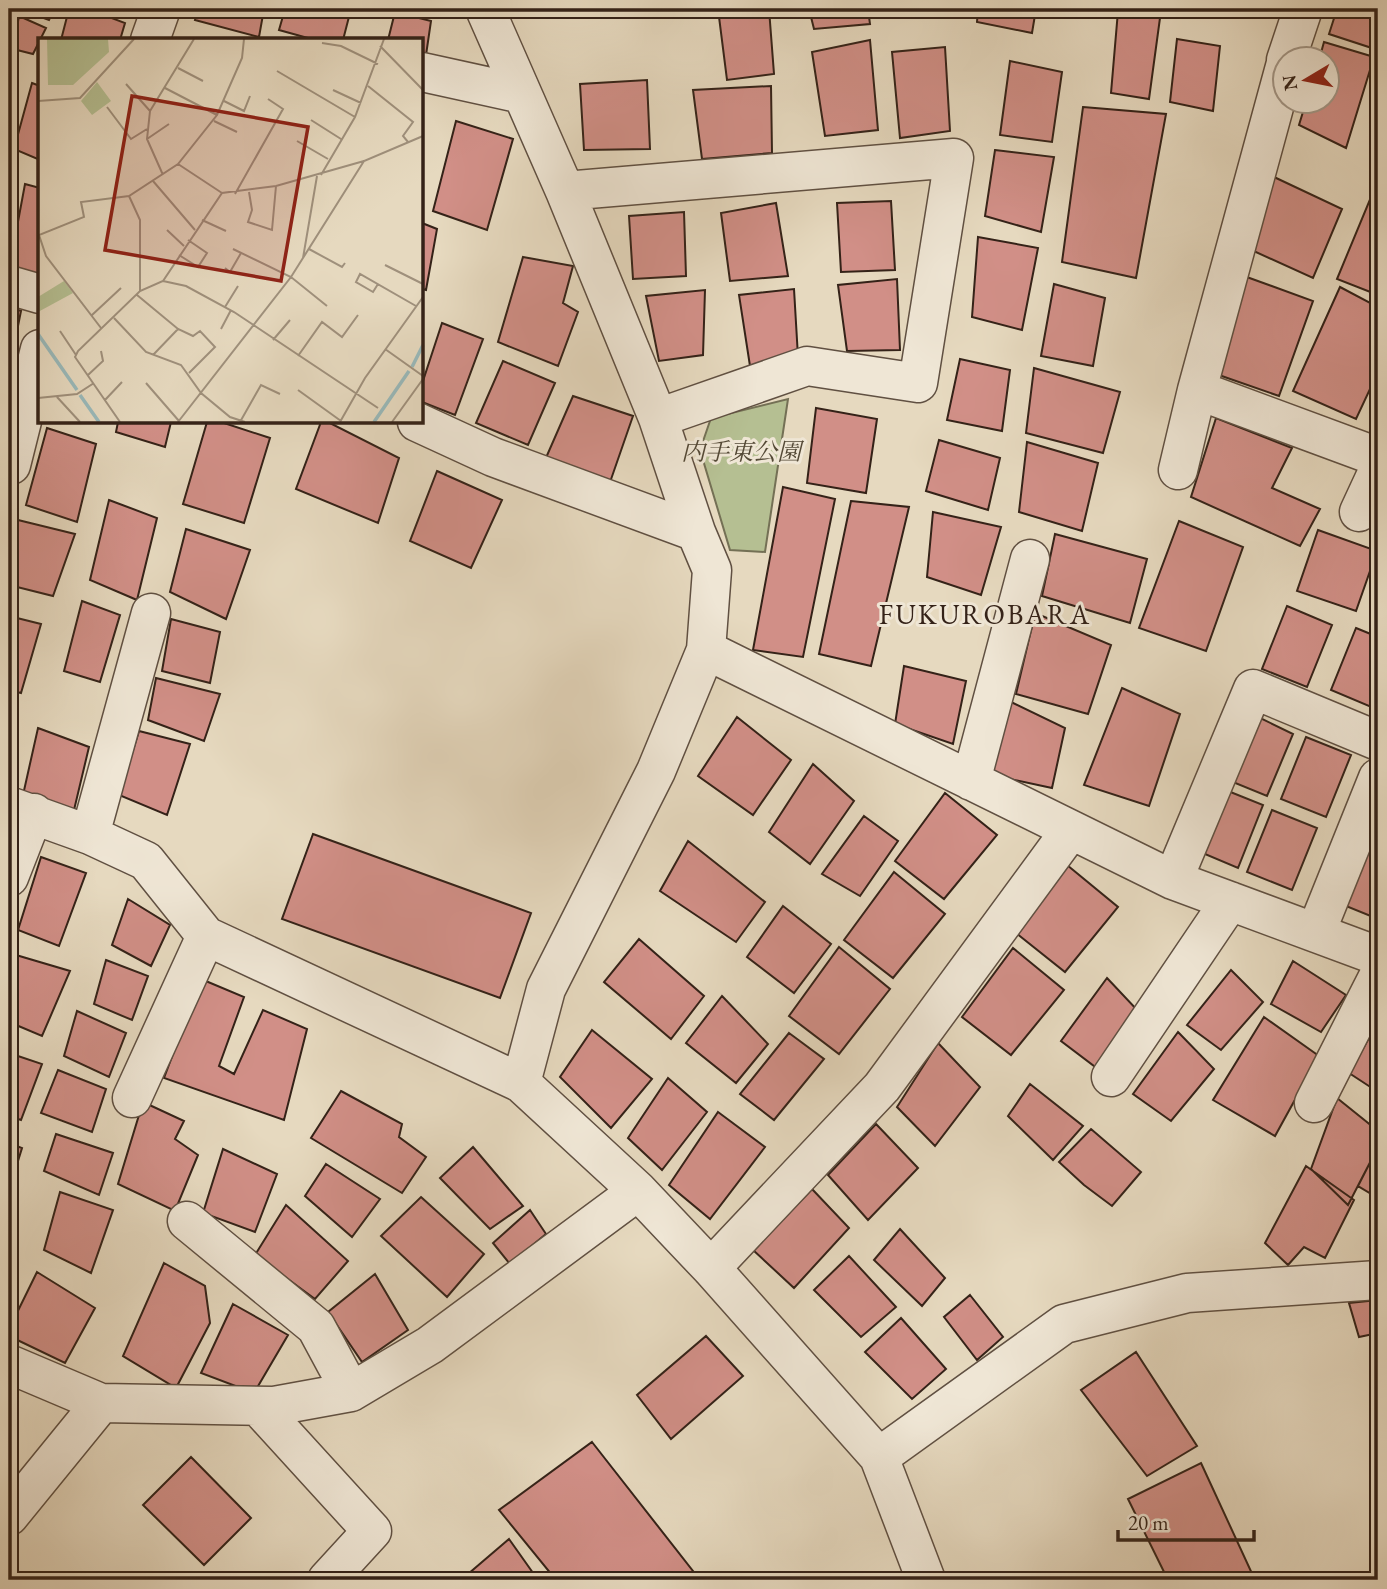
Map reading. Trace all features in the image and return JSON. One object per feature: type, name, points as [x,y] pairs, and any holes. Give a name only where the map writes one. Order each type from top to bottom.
[{"type":"street","points":[[151,38],[161,9]]},
{"type":"street","points":[[485,9],[565,191],[658,418],[696,532],[712,570],[706,650],[656,771],[546,989],[521,1083]]},
{"type":"street","points":[[1291,46],[1303,9]]},
{"type":"street","points":[[424,72],[522,94]]},
{"type":"street","points":[[1178,470],[1272,113]]},
{"type":"street","points":[[565,191],[954,158],[918,383],[807,366],[658,418]]},
{"type":"street","points":[[9,285],[38,293]]},
{"type":"street","points":[[11,465],[38,357]]},
{"type":"street","points":[[1197,390],[1378,457]]},
{"type":"street","points":[[421,424],[494,457],[696,532]]},
{"type":"street","points":[[1359,512],[1378,471]]},
{"type":"street","points":[[971,781],[1030,559]]},
{"type":"street","points":[[90,835],[151,613]]},
{"type":"street","points":[[706,650],[1173,880],[1378,957]]},
{"type":"street","points":[[1173,880],[1253,689],[1378,741]]},
{"type":"street","points":[[1316,932],[1378,778]]},
{"type":"street","points":[[9,877],[21,810],[90,835],[146,860],[206,936],[521,1083],[638,1191],[879,1457],[926,1580]]},
{"type":"street","points":[[711,1269],[881,1087],[1070,831]]},
{"type":"street","points":[[1111,1077],[1230,901]]},
{"type":"street","points":[[132,1098],[206,936]]},
{"type":"street","points":[[1314,1103],[1378,977]]},
{"type":"street","points":[[9,1364],[100,1403],[274,1406],[351,1392],[430,1345],[638,1191]]},
{"type":"street","points":[[187,1221],[316,1326],[351,1392]]},
{"type":"street","points":[[879,1457],[1064,1324],[1187,1293],[1378,1280]]},
{"type":"street","points":[[9,1516],[100,1403]]},
{"type":"street","points":[[258,1406],[372,1531],[327,1580]]},
{"type":"green space","name":"内手東公園","points":[[788,399],[765,552],[730,550],[700,450],[711,418]]},
{"type":"building","points":[[19,9],[54,9],[49,20]]},
{"type":"building","points":[[69,9],[88,9],[125,23],[121,38],[62,38]]},
{"type":"building","points":[[198,9],[264,9],[259,37],[195,20]]},
{"type":"building","points":[[285,9],[351,9],[344,38],[308,38],[279,30]]},
{"type":"building","points":[[718,9],[769,9],[774,74],[727,80]]},
{"type":"building","points":[[809,9],[868,9],[870,24],[814,29]]},
{"type":"building","points":[[978,9],[1036,9],[1032,33],[977,22]]},
{"type":"building","points":[[1337,9],[1378,9],[1378,50],[1329,34]]},
{"type":"building","points":[[1118,11],[1160,18],[1149,99],[1111,93]]},
{"type":"building","points":[[395,12],[431,21],[425,62],[424,38],[388,38]]},
{"type":"building","points":[[19,16],[46,28],[41,38],[38,38],[33,54],[13,49]]},
{"type":"building","points":[[1177,39],[1220,46],[1213,111],[1170,102]]},
{"type":"building","points":[[870,40],[878,130],[825,136],[812,52]]},
{"type":"building","points":[[945,47],[950,131],[900,138],[892,52]]},
{"type":"building","points":[[1342,47],[1374,57],[1346,148],[1299,125],[1302,116],[1342,116]]},
{"type":"building","points":[[1010,61],[1062,72],[1052,142],[1000,135]]},
{"type":"building","points":[[647,80],[650,149],[584,150],[580,84]]},
{"type":"building","points":[[32,83],[38,85],[38,159],[14,149]]},
{"type":"building","points":[[771,86],[772,153],[702,159],[693,90]]},
{"type":"building","points":[[1083,107],[1166,114],[1136,278],[1062,262]]},
{"type":"building","points":[[456,121],[513,139],[487,230],[433,211]]},
{"type":"building","points":[[995,150],[1054,157],[1041,232],[985,216]]},
{"type":"building","points":[[1274,177],[1342,209],[1313,278],[1247,248]]},
{"type":"building","points":[[25,184],[38,187],[38,277],[9,270]]},
{"type":"building","points":[[1371,197],[1378,200],[1378,295],[1337,279]]},
{"type":"building","points":[[891,201],[895,270],[841,272],[837,203]]},
{"type":"building","points":[[776,203],[788,276],[730,281],[721,213]]},
{"type":"building","points":[[684,212],[686,276],[633,279],[629,216]]},
{"type":"building","points":[[424,224],[437,229],[424,290]]},
{"type":"building","points":[[978,237],[1038,248],[1022,330],[972,317]]},
{"type":"building","points":[[523,257],[573,266],[563,303],[578,312],[558,366],[498,342]]},
{"type":"building","points":[[1244,276],[1313,301],[1279,396],[1216,374]]},
{"type":"building","points":[[897,279],[900,350],[847,351],[838,285]]},
{"type":"building","points":[[1054,284],[1105,298],[1093,366],[1041,356]]},
{"type":"building","points":[[1340,287],[1378,307],[1378,372],[1356,419],[1293,391]]},
{"type":"building","points":[[794,289],[798,357],[750,366],[739,295]]},
{"type":"building","points":[[705,290],[703,355],[659,361],[646,296]]},
{"type":"building","points":[[9,307],[21,311],[9,371]]},
{"type":"building","points":[[442,323],[483,339],[455,415],[424,403],[424,378]]},
{"type":"building","points":[[960,359],[1010,370],[1002,431],[947,420]]},
{"type":"building","points":[[503,361],[555,383],[528,445],[476,423]]},
{"type":"building","points":[[1034,368],[1120,392],[1103,453],[1026,433]]},
{"type":"building","points":[[573,396],[633,416],[608,488],[545,460]]},
{"type":"building","points":[[816,408],[877,419],[866,493],[807,483]]},
{"type":"building","points":[[1216,418],[1292,448],[1272,488],[1320,509],[1300,546],[1191,497]]},
{"type":"building","points":[[118,424],[171,424],[165,447],[116,432]]},
{"type":"building","points":[[206,424],[227,424],[270,438],[244,523],[183,504]]},
{"type":"building","points":[[320,424],[332,424],[399,458],[378,523],[296,489]]},
{"type":"building","points":[[47,428],[96,444],[77,522],[26,505]]},
{"type":"building","points":[[939,440],[1000,458],[988,510],[926,491]]},
{"type":"building","points":[[1027,442],[1098,463],[1082,531],[1019,512]]},
{"type":"building","points":[[437,471],[502,500],[471,568],[410,541]]},
{"type":"building","points":[[783,487],[835,499],[803,657],[753,650]]},
{"type":"building","points":[[109,500],[157,518],[137,600],[90,580]]},
{"type":"building","points":[[851,501],[909,507],[871,666],[819,654]]},
{"type":"building","points":[[933,512],[1001,527],[981,595],[927,577]]},
{"type":"building","points":[[18,520],[75,534],[53,596],[9,585],[9,562]]},
{"type":"building","points":[[1179,521],[1243,547],[1206,651],[1139,628]]},
{"type":"building","points":[[186,529],[250,550],[226,619],[170,592]]},
{"type":"building","points":[[1318,530],[1377,551],[1356,611],[1297,591]]},
{"type":"building","points":[[1055,534],[1147,559],[1130,623],[1042,596]]},
{"type":"building","points":[[82,601],[120,615],[100,682],[64,671]]},
{"type":"building","points":[[1378,604],[1378,624],[1372,622]]},
{"type":"building","points":[[1287,606],[1332,625],[1307,687],[1262,669]]},
{"type":"building","points":[[1035,613],[1111,645],[1088,714],[1016,694]]},
{"type":"building","points":[[9,616],[41,624],[21,693],[9,690]]},
{"type":"building","points":[[171,619],[220,632],[210,683],[162,671]]},
{"type":"building","points":[[1356,628],[1378,637],[1376,709],[1331,690]]},
{"type":"building","points":[[904,666],[966,681],[953,744],[895,724]]},
{"type":"building","points":[[156,678],[220,694],[204,741],[148,720]]},
{"type":"building","points":[[1122,688],[1180,714],[1149,806],[1084,785]]},
{"type":"building","points":[[1007,700],[1065,728],[1052,788],[991,775]]},
{"type":"building","points":[[1252,714],[1293,734],[1267,796],[1223,778]]},
{"type":"building","points":[[737,717],[791,760],[753,815],[698,776]]},
{"type":"building","points":[[38,728],[89,747],[74,810],[23,795]]},
{"type":"building","points":[[139,731],[190,744],[167,815],[119,795]]},
{"type":"building","points":[[1306,737],[1351,755],[1326,817],[1281,799]]},
{"type":"building","points":[[813,764],[854,801],[810,864],[769,832]]},
{"type":"building","points":[[1218,787],[1263,805],[1238,868],[1193,849]]},
{"type":"building","points":[[945,793],[997,835],[944,899],[895,861]]},
{"type":"building","points":[[1272,810],[1317,828],[1292,890],[1247,872]]},
{"type":"building","points":[[864,816],[898,841],[860,896],[822,874]]},
{"type":"building","points":[[313,834],[531,913],[500,998],[282,919]]},
{"type":"building","points":[[688,841],[765,902],[736,942],[660,891]]},
{"type":"building","points":[[1366,842],[1378,847],[1378,919],[1341,904]]},
{"type":"building","points":[[41,857],[86,873],[59,946],[18,930]]},
{"type":"building","points":[[1067,865],[1118,907],[1065,972],[1016,933]]},
{"type":"building","points":[[894,872],[945,914],[893,978],[844,940]]},
{"type":"building","points":[[128,899],[170,925],[151,966],[112,945]]},
{"type":"building","points":[[783,906],[831,944],[794,993],[747,957]]},
{"type":"building","points":[[639,939],[704,996],[671,1039],[604,982]]},
{"type":"building","points":[[839,947],[890,989],[839,1054],[789,1016]]},
{"type":"building","points":[[1013,948],[1064,990],[1011,1055],[962,1017]]},
{"type":"building","points":[[16,955],[70,971],[42,1036],[9,1022],[9,990]]},
{"type":"building","points":[[106,960],[148,976],[132,1020],[94,1004]]},
{"type":"building","points":[[1293,961],[1346,995],[1321,1032],[1271,1004]]},
{"type":"building","points":[[1231,970],[1263,1002],[1221,1050],[1187,1025]]},
{"type":"building","points":[[1107,978],[1140,1013],[1098,1069],[1061,1041]]},
{"type":"building","points":[[201,979],[244,997],[219,1066],[234,1074],[263,1010],[307,1029],[284,1120],[164,1078]]},
{"type":"building","points":[[722,996],[768,1044],[736,1083],[686,1043]]},
{"type":"building","points":[[77,1011],[126,1033],[109,1077],[64,1056]]},
{"type":"building","points":[[1264,1017],[1319,1056],[1275,1136],[1213,1100]]},
{"type":"building","points":[[1378,1022],[1378,1092],[1349,1073]]},
{"type":"building","points":[[592,1030],[652,1079],[611,1128],[560,1077]]},
{"type":"building","points":[[1178,1032],[1214,1069],[1171,1121],[1133,1094]]},
{"type":"building","points":[[789,1033],[824,1059],[774,1120],[740,1094]]},
{"type":"building","points":[[938,1043],[980,1087],[935,1146],[897,1107]]},
{"type":"building","points":[[9,1053],[42,1064],[21,1120],[9,1116]]},
{"type":"building","points":[[58,1070],[106,1089],[92,1132],[41,1113]]},
{"type":"building","points":[[668,1078],[707,1112],[662,1170],[628,1138]]},
{"type":"building","points":[[1030,1084],[1083,1126],[1053,1160],[1008,1116]]},
{"type":"building","points":[[341,1091],[402,1124],[399,1137],[426,1157],[402,1193],[311,1138]]},
{"type":"building","points":[[1337,1098],[1378,1131],[1378,1147],[1348,1205],[1311,1169]]},
{"type":"building","points":[[143,1102],[184,1121],[175,1139],[198,1155],[175,1211],[118,1184]]},
{"type":"building","points":[[718,1112],[765,1147],[710,1219],[669,1185]]},
{"type":"building","points":[[876,1124],[918,1168],[868,1220],[828,1175]]},
{"type":"building","points":[[1091,1129],[1141,1172],[1112,1206],[1059,1162]]},
{"type":"building","points":[[56,1134],[113,1153],[99,1195],[44,1171]]},
{"type":"building","points":[[9,1143],[22,1148],[9,1190]]},
{"type":"building","points":[[473,1147],[523,1206],[490,1229],[440,1178]]},
{"type":"building","points":[[1378,1147],[1378,1198],[1358,1186]]},
{"type":"building","points":[[223,1149],[277,1174],[255,1232],[203,1213]]},
{"type":"building","points":[[326,1164],[380,1199],[352,1237],[305,1196]]},
{"type":"building","points":[[1306,1166],[1354,1200],[1325,1258],[1304,1247],[1288,1265],[1265,1243]]},
{"type":"building","points":[[812,1189],[849,1228],[794,1288],[753,1250]]},
{"type":"building","points":[[60,1192],[113,1210],[91,1273],[44,1250]]},
{"type":"building","points":[[421,1197],[484,1254],[447,1297],[381,1236]]},
{"type":"building","points":[[286,1205],[348,1261],[315,1299],[255,1255]]},
{"type":"building","points":[[530,1210],[546,1234],[510,1264],[493,1243]]},
{"type":"building","points":[[900,1229],[945,1278],[922,1306],[874,1260]]},
{"type":"building","points":[[849,1256],[896,1307],[861,1337],[814,1290]]},
{"type":"building","points":[[164,1263],[205,1286],[210,1323],[176,1388],[123,1356]]},
{"type":"building","points":[[37,1272],[95,1308],[65,1363],[9,1336],[9,1329]]},
{"type":"building","points":[[375,1274],[408,1330],[362,1362],[328,1312]]},
{"type":"building","points":[[970,1295],[1003,1337],[977,1360],[944,1317]]},
{"type":"building","points":[[1378,1300],[1378,1333],[1359,1337],[1349,1303]]},
{"type":"building","points":[[233,1304],[288,1335],[254,1393],[201,1373]]},
{"type":"building","points":[[901,1318],[946,1369],[912,1399],[865,1352]]},
{"type":"building","points":[[706,1336],[743,1376],[671,1439],[637,1395]]},
{"type":"building","points":[[1136,1352],[1197,1446],[1147,1476],[1081,1390]]},
{"type":"building","points":[[592,1442],[700,1580],[556,1580],[499,1510]]},
{"type":"building","points":[[191,1457],[251,1518],[204,1565],[143,1505]]},
{"type":"building","points":[[1201,1463],[1255,1580],[1168,1580],[1128,1499]]},
{"type":"building","points":[[509,1539],[538,1580],[461,1580]]},
{"type":"district","name":"FUKUROBARA","points":[[985,614]]}]
